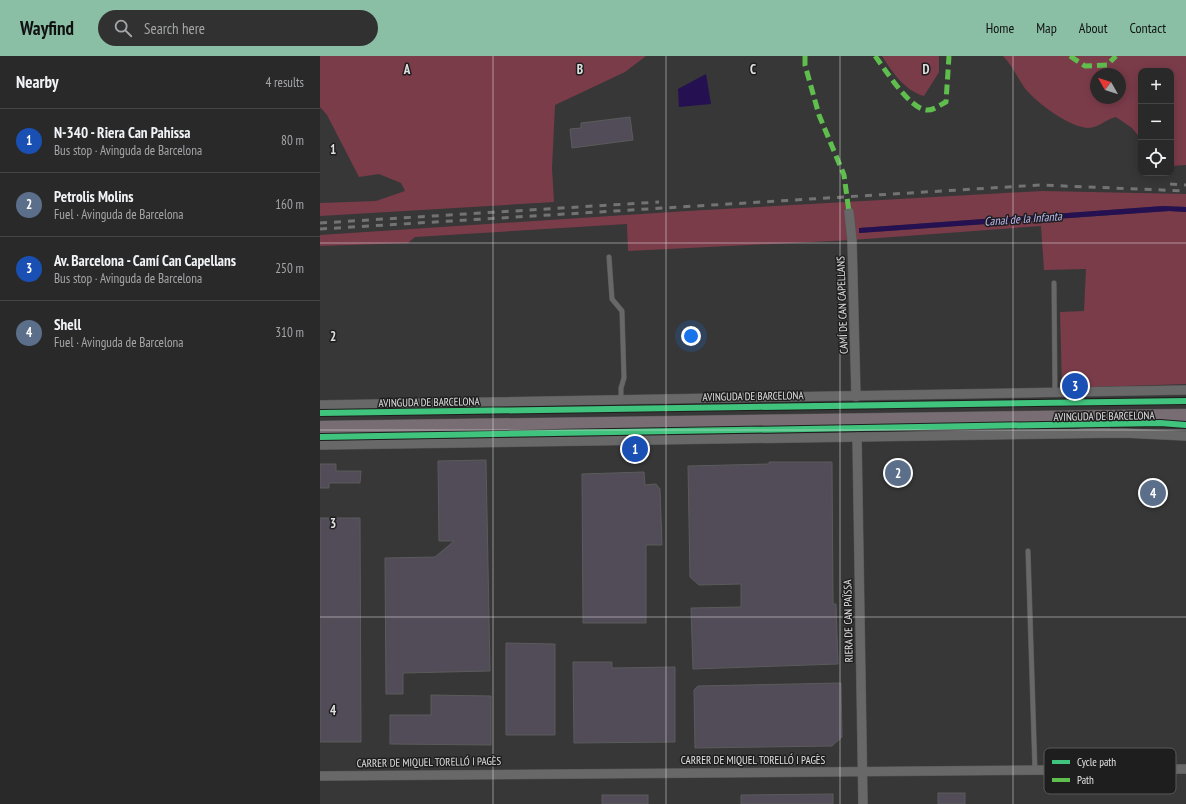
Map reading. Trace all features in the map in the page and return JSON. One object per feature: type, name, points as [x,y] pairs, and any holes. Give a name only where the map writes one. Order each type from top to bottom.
[{"type":"main road","name":"AVINGUDA DE BARCELONA","points":[[320,428],[1186,416]]},
{"type":"street","name":"CAMÍ DE CAN CAPELLANS","points":[[849,212],[852,240],[856,397]]},
{"type":"street","name":"AVINGUDA DE BARCELONA","points":[[320,405],[1055,394],[1186,390]]},
{"type":"street","name":"AVINGUDA DE BARCELONA","points":[[1046,417],[1124,433]]},
{"type":"street","name":"AVINGUDA DE BARCELONA","points":[[320,445],[1124,433],[1186,436]]},
{"type":"street","name":"RIERA DE CAN PAÏSSA","points":[[857,437],[863,804]]},
{"type":"street","name":"CARRER DE MIQUEL TORELLÓ I PAGÈS","points":[[1176,769],[1186,769]]},
{"type":"street","name":"CARRER DE MIQUEL TORELLÓ I PAGÈS","points":[[320,776],[1044,771]]},
{"type":"lane","points":[[609,257],[612,299],[622,311],[624,378],[620,388],[621,401]]},
{"type":"lane","points":[[1054,283],[1055,394]]},
{"type":"lane","points":[[1028,551],[1035,771]]},
{"type":"shaded area","points":[[320,56],[646,56],[625,72],[555,105],[552,168],[554,202],[320,216],[320,203],[376,201],[405,191],[401,183],[379,174],[359,177],[327,115],[320,107]]},
{"type":"shaded area","points":[[882,56],[939,56],[939,72],[924,96],[917,94],[905,85]]},
{"type":"shaded area","points":[[1003,56],[1186,56],[1186,165],[1174,166],[1174,68],[1138,68],[1138,135],[1132,128],[1116,117],[1092,128],[1080,127],[1062,119],[1029,93]]},
{"type":"shaded area","points":[[1042,191],[1186,194],[1186,207],[1163,206],[860,228],[859,233],[1169,211],[1186,212],[1186,384],[1062,388],[1060,312],[1084,311],[1086,269],[1044,270],[1041,226],[852,240],[628,251],[627,224],[415,237],[408,243],[320,246],[320,235],[687,211]]},
{"type":"water","points":[[706,74],[711,104],[679,107],[678,89]]},
{"type":"water","name":"Canal de la Infanta","points":[[1163,206],[1186,207],[1186,212],[1169,211],[859,233],[859,228]]},
{"type":"building","points":[[630,117],[633,140],[572,148],[570,129],[581,128],[581,123]]},
{"type":"building","points":[[486,460],[490,671],[403,673],[403,694],[386,694],[385,558],[435,557],[454,541],[439,541],[438,461]]},
{"type":"building","points":[[769,462],[832,462],[833,604],[836,604],[838,664],[693,669],[691,608],[741,607],[741,584],[699,585],[690,577],[688,466],[769,464]]},
{"type":"building","points":[[320,464],[336,464],[336,471],[361,471],[360,483],[329,483],[329,488],[320,488]]},
{"type":"building","points":[[644,472],[645,485],[656,484],[660,489],[662,545],[646,545],[646,623],[583,623],[582,474]]},
{"type":"building","points":[[320,518],[360,518],[361,742],[320,742]]},
{"type":"building","points":[[506,643],[555,644],[555,735],[506,735]]},
{"type":"building","points":[[573,662],[612,662],[612,668],[675,667],[675,742],[574,743]]},
{"type":"building","points":[[841,683],[842,737],[832,746],[695,748],[694,690],[698,686]]},
{"type":"building","points":[[431,695],[491,696],[491,745],[390,744],[390,715],[431,715]]},
{"type":"building","points":[[938,793],[965,793],[965,804],[938,804]]},
{"type":"building","points":[[833,794],[833,804],[741,804],[741,795]]},
{"type":"building","points":[[602,795],[648,795],[648,804],[602,804]]},
{"type":"railway","points":[[1170,184],[1186,185]]},
{"type":"railway","points":[[320,229],[1040,185],[1186,191]]},
{"type":"railway","points":[[320,223],[659,202]]},
{"type":"marked path","points":[[805,56],[805,65],[819,115],[844,175],[849,212]]},
{"type":"marked path","points":[[875,56],[912,103],[919,108],[926,110],[934,109],[946,102],[949,56]]},
{"type":"marked path","points":[[1070,56],[1085,66],[1107,65],[1116,56]]},
{"type":"cycle path","points":[[320,413],[1186,401]]},
{"type":"cycle path","points":[[320,437],[1160,423],[1186,425]]},
{"type":"place","name":"Av. Barcelona - Camí Can Capellans","points":[[1075,386]]},
{"type":"place","name":"N-340 - Riera Can Pahissa","points":[[635,449]]},
{"type":"place","name":"Petrolis Molins","points":[[898,473]]},
{"type":"place","name":"Shell","points":[[1153,493]]}]
